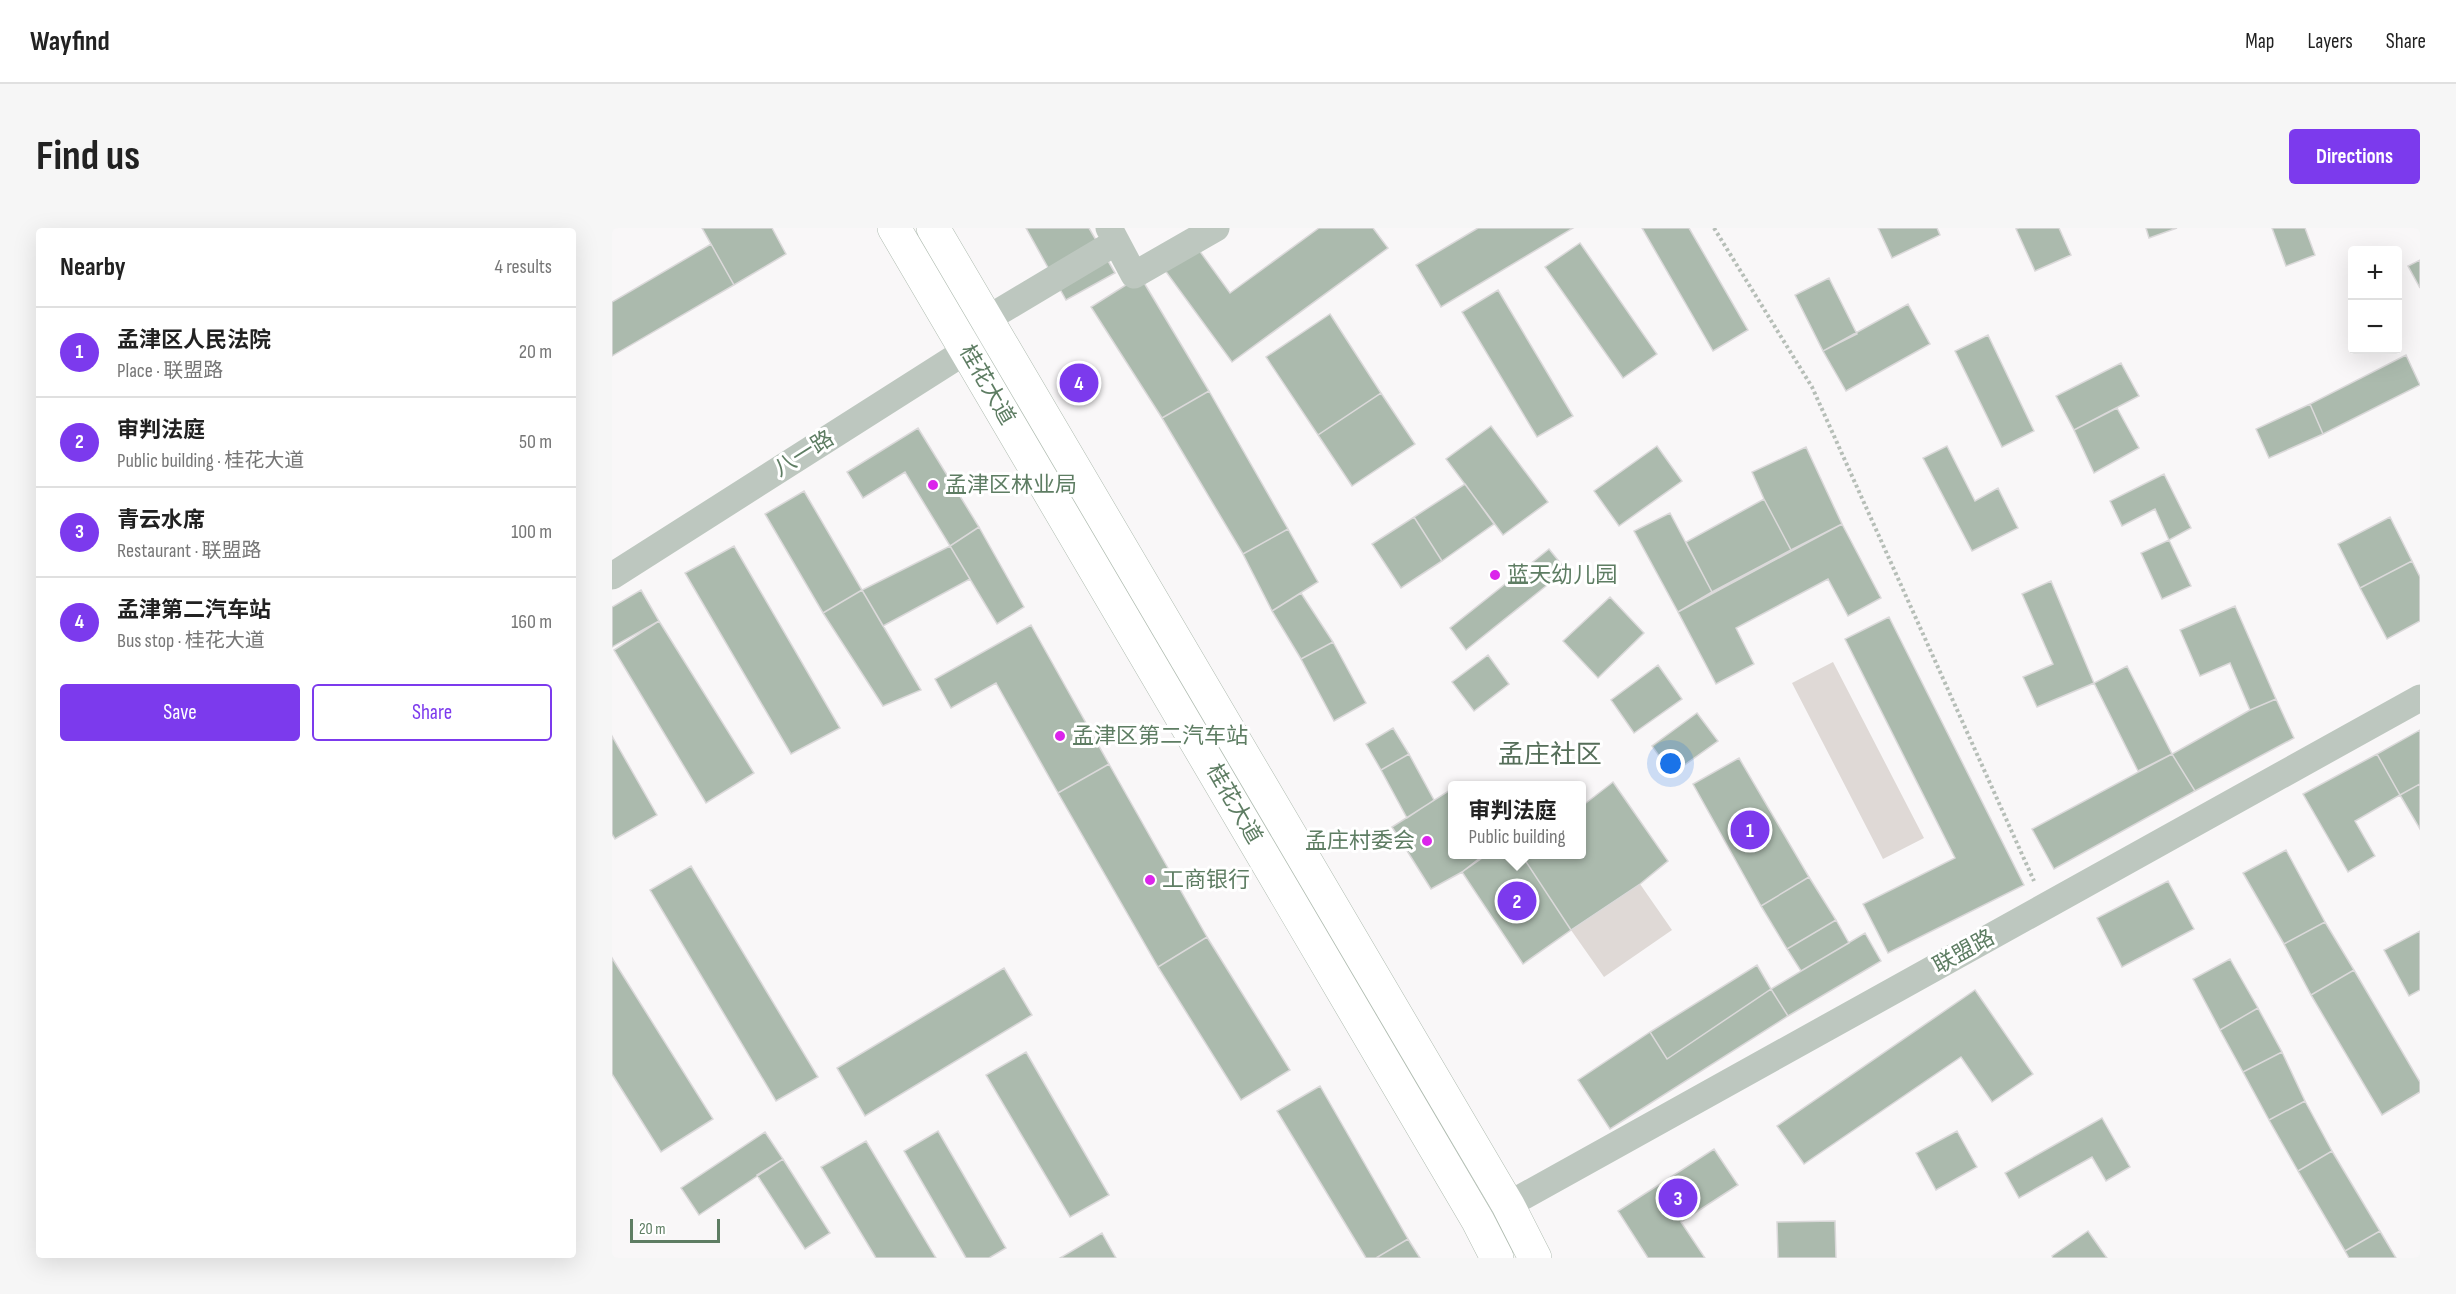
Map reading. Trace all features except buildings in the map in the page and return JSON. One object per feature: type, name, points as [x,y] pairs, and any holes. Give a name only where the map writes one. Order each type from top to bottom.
[{"type":"main road","name":"桂花大道","points":[[894,228],[1478,1221],[1497,1258]]},
{"type":"main road","name":"桂花大道","points":[[933,228],[1508,1205],[1534,1258]]},
{"type":"street","points":[[1113,235],[1134,275],[1216,228]]},
{"type":"street","name":"八一路","points":[[612,576],[967,350],[991,326],[1113,235]]},
{"type":"street","name":"联盟路","points":[[1508,1205],[2420,698]]},
{"type":"path","points":[[1714,228],[1812,387],[2046,907]]},
{"type":"shaded area","points":[[1833,662],[1924,838],[1883,859],[1792,683]]},
{"type":"shaded area","points":[[1640,884],[1672,930],[1604,977],[1571,930]]},
{"type":"place","name":"孟津第二汽车站","points":[[1079,383]]},
{"type":"place","name":"孟津区林业局","points":[[933,485]]},
{"type":"place","name":"蓝天幼儿园","points":[[1495,575]]},
{"type":"place","name":"孟津区第二汽车站","points":[[1060,736]]},
{"type":"place","name":"孟津区人民法院","points":[[1750,830]]},
{"type":"place","name":"孟庄村委会","points":[[1427,841]]},
{"type":"place","name":"工商银行","points":[[1150,880]]},
{"type":"place","name":"审判法庭","points":[[1517,901]]},
{"type":"place","name":"青云水席","points":[[1678,1198]]},
{"type":"district","name":"孟庄社区","points":[[1550,755]]}]
